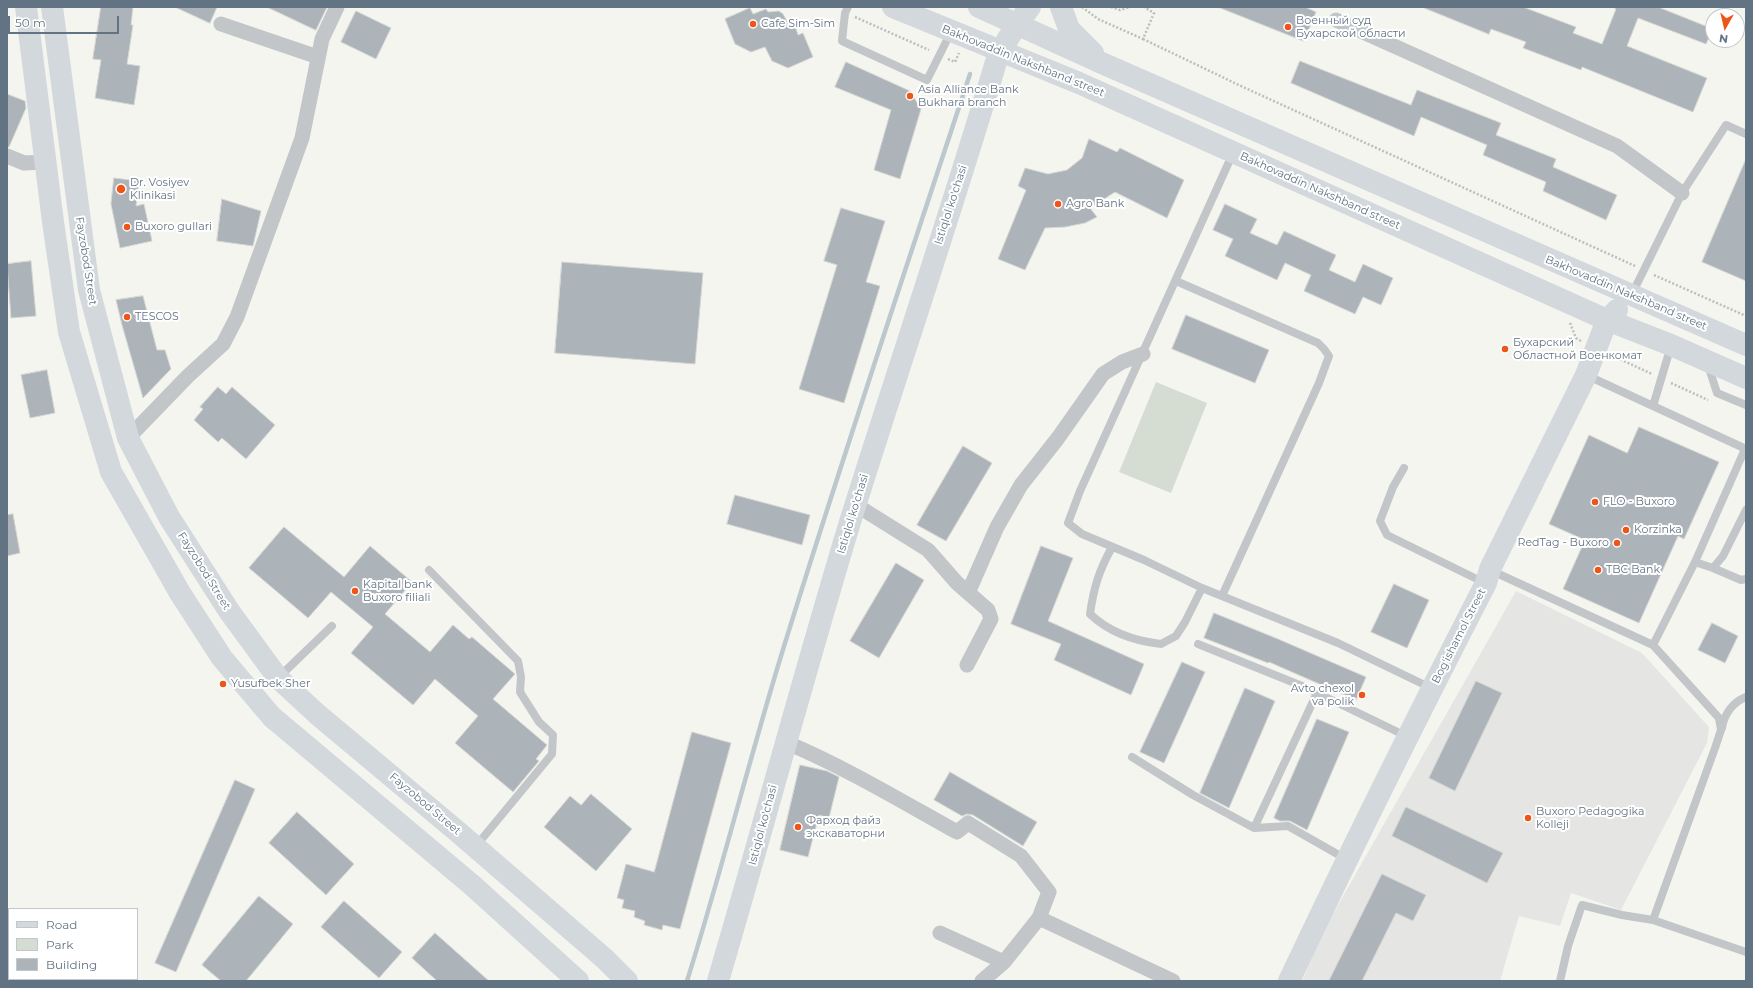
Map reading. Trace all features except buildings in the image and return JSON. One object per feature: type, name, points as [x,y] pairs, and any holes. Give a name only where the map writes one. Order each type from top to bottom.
[{"type":"main road","points":[[26,7],[69,332],[111,472],[180,593],[222,658],[272,717],[472,885],[578,981]]},
{"type":"main road","name":"Fayzobod Street","points":[[52,7],[89,290],[128,438],[169,517],[229,611],[278,678],[317,714],[476,847],[605,958],[626,981]]},
{"type":"main road","name":"Bakhovaddin Nakshband street","points":[[893,7],[1079,83],[1607,320],[1671,345],[1746,378]]},
{"type":"main road","name":"Bakhovaddin Nakshband street","points":[[979,7],[1013,13],[1104,64],[1631,296],[1746,345]]},
{"type":"main road","points":[[1075,7],[1069,29],[1104,64]]},
{"type":"main road","name":"Istiqlol ko'chasi","points":[[718,981],[758,845],[785,742],[856,505],[1013,13]]},
{"type":"main road","name":"Bog'ishamol Street","points":[[1289,981],[1346,859],[1488,576],[1586,375],[1607,320],[1631,296]]},
{"type":"street","points":[[128,438],[188,376],[223,344],[237,317],[302,138],[322,39],[336,7]]},
{"type":"street","points":[[1336,20],[1617,146],[1682,193]]},
{"type":"street","points":[[221,24],[318,58]]},
{"type":"street","points":[[7,156],[24,163],[46,162]]},
{"type":"street","points":[[968,593],[997,527],[1021,484],[1058,438],[1103,374],[1122,362],[1143,354]]},
{"type":"street","points":[[856,505],[928,550],[956,583],[988,610],[991,619],[968,665]]},
{"type":"street","points":[[785,742],[817,755],[958,832],[968,823],[1021,856],[1049,892],[1039,918],[1004,962],[982,981]]},
{"type":"street","points":[[1039,918],[1173,981]]},
{"type":"street","points":[[940,933],[1004,962]]},
{"type":"lane","points":[[848,7],[845,12],[842,40],[927,80],[951,31]]},
{"type":"lane","points":[[1631,296],[1682,193],[1726,125],[1746,134]]},
{"type":"lane","points":[[1234,152],[1080,491],[1068,523],[1082,534],[1144,560],[1202,588],[1338,644],[1432,688]]},
{"type":"lane","points":[[1176,281],[1318,343],[1329,356],[1319,383],[1222,596]]},
{"type":"lane","points":[[1653,406],[1671,345]]},
{"type":"lane","points":[[1707,361],[1717,393],[1746,405]]},
{"type":"lane","points":[[1586,375],[1746,449],[1694,562],[1653,645]]},
{"type":"lane","points":[[1404,468],[1393,487],[1380,521],[1387,535],[1653,645],[1719,718],[1721,730]]},
{"type":"lane","points":[[1713,568],[1723,556],[1746,510]]},
{"type":"lane","points":[[1112,547],[1101,568],[1094,588],[1090,614],[1100,625],[1128,638],[1161,644],[1176,636],[1185,622],[1202,588]]},
{"type":"lane","points":[[1694,562],[1741,580],[1746,579]]},
{"type":"lane","points":[[429,570],[518,661],[522,677],[520,692],[539,722],[553,735],[552,754],[476,847]]},
{"type":"lane","points":[[278,678],[332,626]]},
{"type":"lane","points":[[1198,644],[1317,693],[1407,736]]},
{"type":"lane","points":[[1254,828],[1317,693]]},
{"type":"lane","points":[[1653,920],[1726,715],[1737,700],[1746,697]]},
{"type":"lane","points":[[1132,757],[1193,795],[1254,828],[1288,826],[1346,859]]},
{"type":"lane","points":[[1560,981],[1568,946],[1582,905],[1622,916],[1653,920],[1746,952]]},
{"type":"path","points":[[1075,7],[1086,7]]},
{"type":"path","points":[[1075,7],[1243,87],[1746,316]]},
{"type":"path","points":[[1111,7],[1120,10],[1130,7]]},
{"type":"path","points":[[1144,7],[1154,13]]},
{"type":"path","points":[[1143,39],[1154,13],[1153,7]]},
{"type":"shaded area","name":"Buxoro Pedagogika Kolleji","points":[[1516,591],[1642,653],[1709,727],[1707,743],[1621,910],[1571,893],[1560,926],[1519,916],[1500,981],[1302,981],[1325,928]]},
{"type":"green space","points":[[1156,382],[1207,403],[1171,493],[1119,472]]},
{"type":"waterway","points":[[687,981],[781,656],[874,365],[970,74]]},
{"type":"place","name":"Cafe Sim-Sim","points":[[753,24]]},
{"type":"place","name":"Военный суд Бухарской области","points":[[1288,27]]},
{"type":"place","name":"Asia Alliance Bank Bukhara branch","points":[[910,96]]},
{"type":"place","name":"Dr. Vosiyev Klinikasi","points":[[121,189]]},
{"type":"place","name":"Agro Bank","points":[[1058,204]]},
{"type":"place","name":"Buxoro gullari","points":[[127,227]]},
{"type":"place","name":"TESCOS","points":[[127,317]]},
{"type":"place","name":"Бухарский Областной Военкомат","points":[[1505,349]]},
{"type":"place","name":"FLO - Buxoro","points":[[1595,502]]},
{"type":"place","name":"Korzinka","points":[[1626,530]]},
{"type":"place","name":"RedTag - Buxoro","points":[[1617,543]]},
{"type":"place","name":"TBC Bank","points":[[1598,570]]},
{"type":"place","name":"Kapital bank Buxoro filiali","points":[[355,591]]},
{"type":"place","name":"Yusufbek Sher","points":[[223,684]]},
{"type":"place","name":"Avto chexol va polik","points":[[1362,695]]},
{"type":"place","name":"Buxoro Pedagogika Kolleji","points":[[1528,818]]},
{"type":"place","name":"Фарход файз экскаваторни","points":[[798,827]]}]
